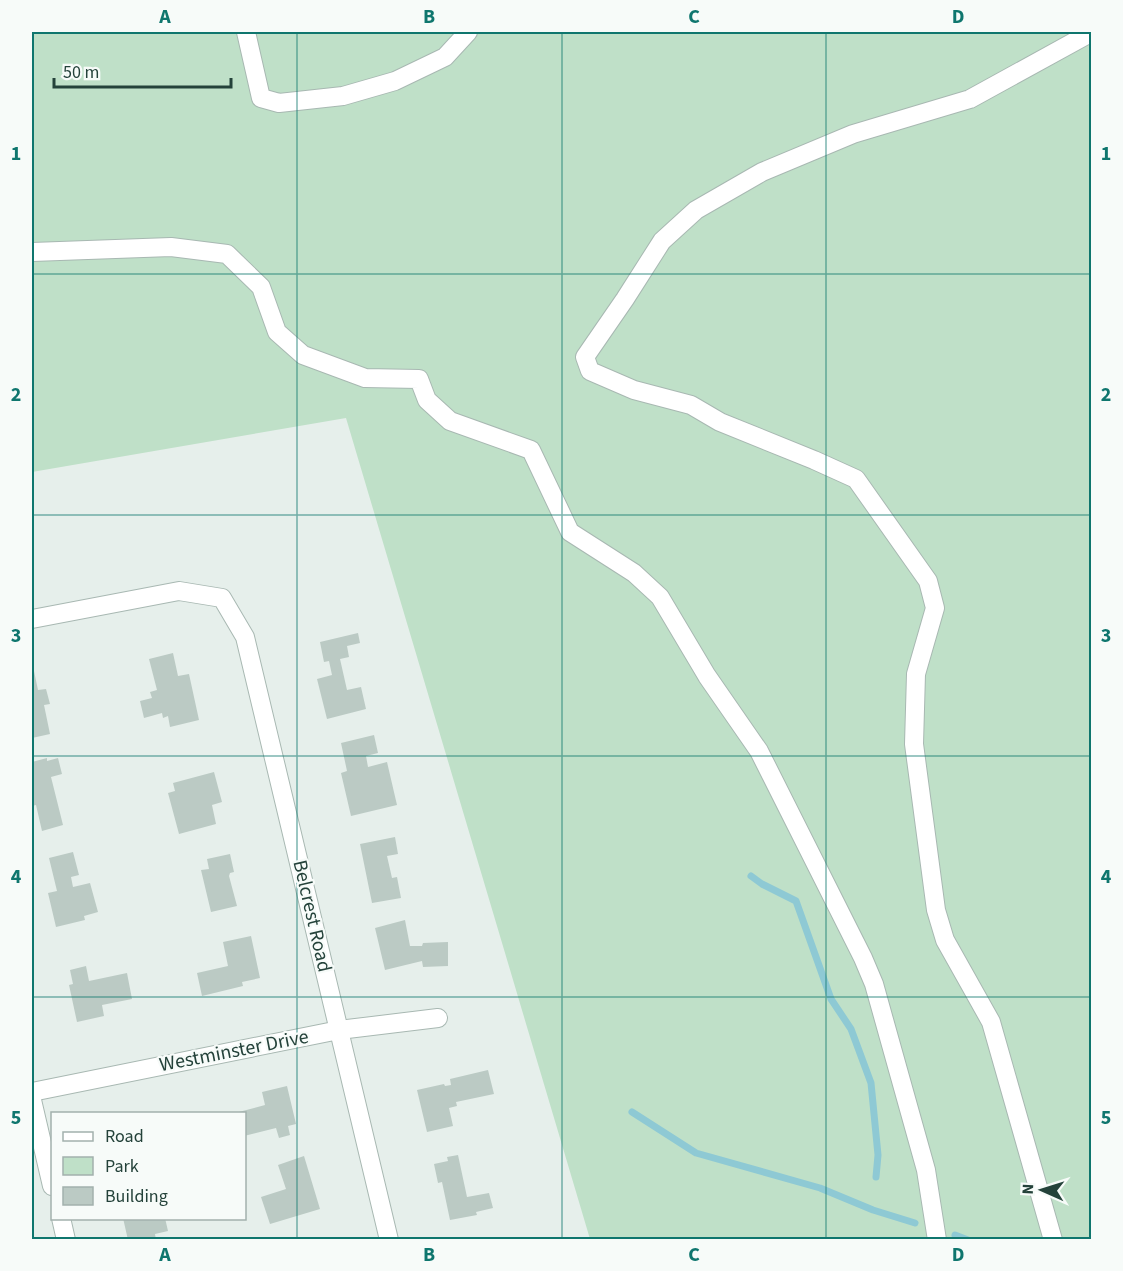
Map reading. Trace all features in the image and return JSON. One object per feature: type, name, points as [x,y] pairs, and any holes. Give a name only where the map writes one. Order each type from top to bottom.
[{"type":"street","points":[[246,32],[261,98],[279,103],[343,96],[395,81],[445,57],[468,32]]},
{"type":"street","points":[[1053,1239],[991,1022],[945,940],[936,910],[914,744],[916,674],[935,608],[928,581],[856,479],[720,422],[691,405],[634,390],[590,371],[585,357],[662,241],[696,210],[762,172],[853,134],[970,99],[1092,32]]},
{"type":"street","points":[[32,252],[171,247],[227,254],[261,287],[277,332],[303,354],[365,378],[419,379],[427,400],[450,422],[531,450],[570,532],[634,573],[660,597],[707,676],[759,751],[874,984],[926,1170],[937,1239]]},
{"type":"street","name":"Belcrest Road","points":[[32,618],[179,591],[222,598],[246,637],[389,1239]]},
{"type":"street","name":"Westminster Drive","points":[[32,1092],[339,1030],[438,1018]]},
{"type":"street","points":[[32,1100],[51,1182]]},
{"type":"street","points":[[61,1220],[66,1239]]},
{"type":"green space","points":[[32,32],[1091,32],[1091,1239],[590,1239],[346,418],[32,472]]},
{"type":"building","points":[[358,633],[360,643],[347,646],[349,657],[340,659],[347,690],[361,687],[366,709],[327,719],[317,679],[332,675],[329,661],[324,662],[320,642]]},
{"type":"building","points":[[173,653],[178,676],[189,674],[199,720],[170,727],[168,716],[163,718],[162,713],[144,718],[140,701],[152,698],[150,692],[157,690],[149,659]]},
{"type":"building","points":[[32,671],[34,671],[38,690],[46,689],[50,704],[44,705],[50,734],[32,738]]},
{"type":"building","points":[[374,735],[378,753],[366,756],[368,767],[387,762],[397,805],[351,816],[341,773],[347,771],[341,743]]},
{"type":"building","points":[[47,758],[47,761],[58,758],[62,774],[51,777],[63,825],[42,831],[36,805],[32,806],[32,762]]},
{"type":"building","points":[[214,772],[222,802],[212,805],[216,824],[179,834],[168,793],[175,791],[173,783]]},
{"type":"building","points":[[395,837],[398,854],[387,856],[392,878],[397,877],[401,898],[372,903],[360,844]]},
{"type":"building","points":[[73,852],[79,875],[71,877],[73,887],[90,883],[98,912],[84,916],[85,920],[56,927],[48,893],[57,891],[49,858]]},
{"type":"building","points":[[230,854],[234,872],[229,876],[237,906],[211,912],[201,870],[209,869],[207,859]]},
{"type":"building","points":[[405,920],[410,946],[448,942],[448,966],[423,967],[422,961],[385,970],[375,928]]},
{"type":"building","points":[[251,936],[260,978],[242,982],[243,986],[202,996],[197,973],[228,966],[223,942]]},
{"type":"building","points":[[86,966],[89,981],[127,973],[132,999],[102,1005],[104,1016],[77,1022],[69,985],[73,984],[70,970]]},
{"type":"building","points":[[488,1070],[494,1094],[456,1102],[457,1106],[449,1108],[453,1126],[427,1132],[417,1090],[444,1084],[445,1086],[451,1085],[450,1079]]},
{"type":"building","points":[[287,1086],[296,1124],[288,1126],[290,1135],[279,1138],[276,1128],[246,1136],[246,1112],[239,1112],[265,1105],[262,1092]]},
{"type":"building","points":[[458,1155],[467,1197],[489,1193],[493,1208],[476,1212],[477,1215],[450,1220],[442,1182],[438,1183],[434,1164],[448,1161],[447,1157]]},
{"type":"building","points":[[304,1156],[320,1209],[270,1224],[261,1197],[286,1189],[278,1165]]},
{"type":"building","points":[[123,1220],[165,1220],[168,1231],[155,1234],[156,1240],[128,1240]]},
{"type":"waterway","points":[[751,876],[796,901],[831,999],[851,1029],[871,1083],[878,1155],[876,1177]]},
{"type":"waterway","points":[[632,1112],[696,1153],[820,1188],[873,1210],[915,1223]]},
{"type":"waterway","points":[[955,1235],[968,1240]]}]
